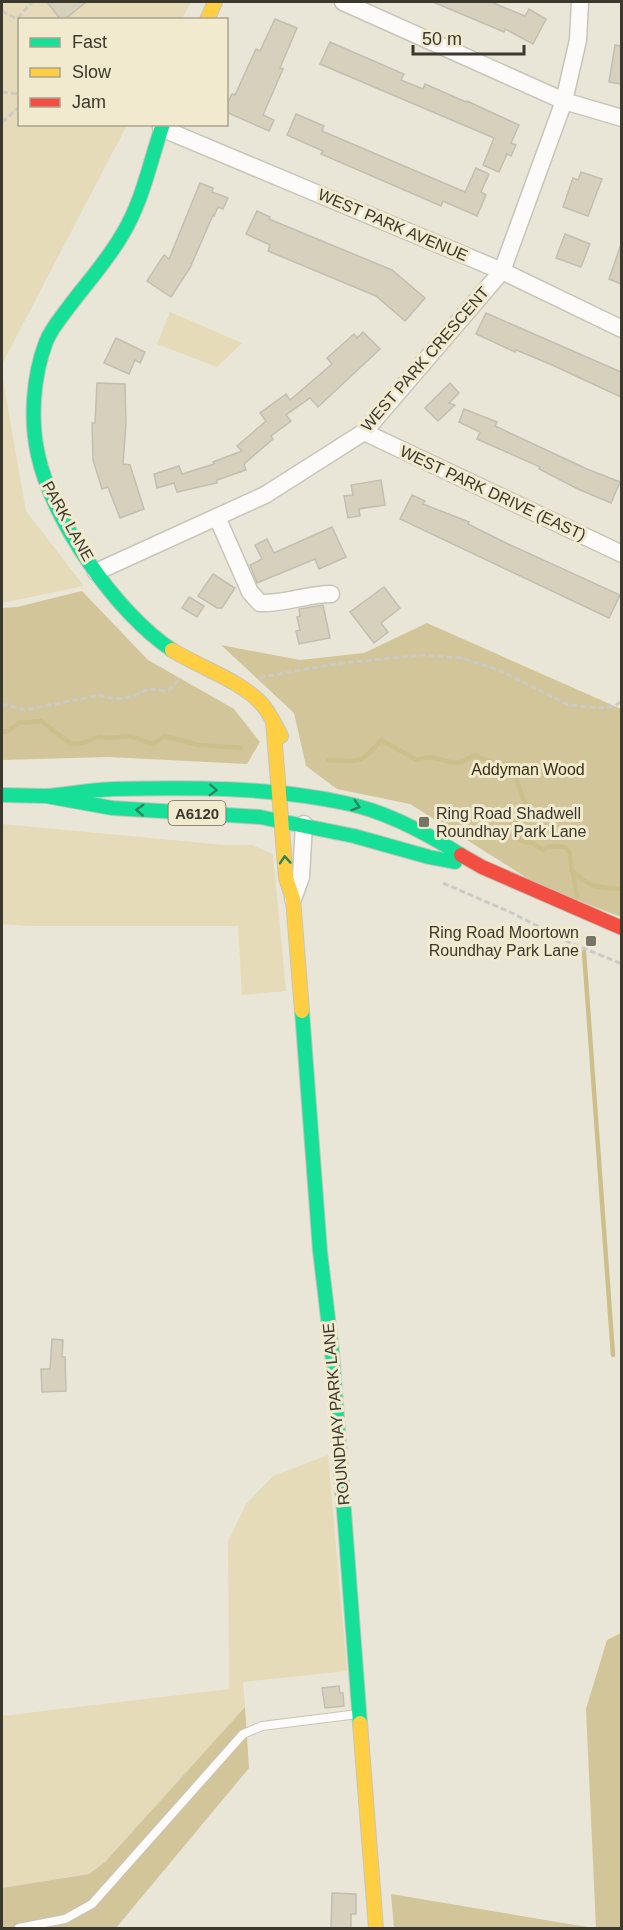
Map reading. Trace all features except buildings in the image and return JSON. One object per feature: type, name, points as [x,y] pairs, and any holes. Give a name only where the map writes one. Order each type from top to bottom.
[{"type":"main road","points":[[208,18],[215,2]]},
{"type":"main road","name":"PARK LANE","points":[[162,126],[141,193],[129,222],[111,252],[50,334],[39,369],[33,407],[35,447],[44,481],[68,527],[115,598],[140,626],[169,648],[195,665],[248,691],[273,721],[285,743],[290,762]]},
{"type":"main road","points":[[273,721],[280,794]]},
{"type":"main road","points":[[294,776],[301,810]]},
{"type":"main road","name":"A6120","points":[[2,795],[46,796],[112,789],[192,789],[280,794],[301,810],[354,836],[429,857],[482,867]]},
{"type":"main road","name":"ROUNDHAY PARK LANE","points":[[280,794],[286,878],[293,899],[320,1251],[332,1352],[376,1929]]},
{"type":"main road","name":"A6120","points":[[46,796],[112,808],[253,816],[282,821],[301,810],[347,803],[385,816],[436,839],[482,867],[621,928]]},
{"type":"street","points":[[343,2],[564,101],[621,118]]},
{"type":"street","name":"WEST PARK CRESCENT","points":[[96,572],[265,495],[363,432],[502,271],[564,101],[578,40],[580,2]]},
{"type":"street","name":"WEST PARK AVENUE","points":[[162,126],[502,271],[621,328]]},
{"type":"street","name":"WEST PARK DRIVE (EAST)","points":[[363,432],[621,554]]},
{"type":"street","points":[[218,517],[250,592],[260,603],[315,594],[331,594]]},
{"type":"street","name":"ROUNDHAY PARK LANE","points":[[293,899],[301,877],[301,810]]},
{"type":"lane","points":[[19,1929],[65,1919],[92,1904],[243,1734],[262,1726],[358,1714]]},
{"type":"path","points":[[20,18],[32,2]]},
{"type":"path","points":[[2,11],[18,20]]},
{"type":"path","points":[[2,92],[18,94]]},
{"type":"path","points":[[2,122],[18,109]]},
{"type":"path","points":[[248,691],[262,677],[351,661],[424,655],[461,658],[499,670],[569,705],[599,708],[615,706],[621,701]]},
{"type":"path","points":[[2,704],[25,710],[100,695],[115,699],[132,697],[148,689],[168,691],[195,665]]},
{"type":"path","points":[[433,879],[621,964]]},
{"type":"shaded area","points":[[2,2],[191,2],[183,18],[18,18],[18,126],[126,126],[2,364]]},
{"type":"shaded area","points":[[170,312],[242,343],[217,367],[157,344]]},
{"type":"shaded area","points":[[2,374],[26,511],[84,586],[2,603]]},
{"type":"shaded area","points":[[2,824],[225,845],[252,845],[273,854],[286,991],[242,995],[238,926],[2,924]]},
{"type":"shaded area","points":[[328,1455],[347,1671],[243,1682],[245,1707],[105,1862],[89,1874],[2,1888],[2,1716],[229,1689],[228,1542],[246,1504],[273,1476]]},
{"type":"green space","points":[[82,591],[148,660],[234,709],[260,742],[247,764],[108,757],[2,760],[2,608],[17,607]]},
{"type":"green space","name":"Addyman Wood","points":[[427,623],[621,709],[621,917],[538,885],[410,804],[337,789],[306,766],[294,713],[221,645],[300,660],[364,653]]},
{"type":"green space","points":[[621,1633],[621,1928],[596,1928],[586,1709],[607,1640]]},
{"type":"green space","points":[[245,1707],[249,1768],[116,1928],[2,1928],[2,1888],[89,1874],[105,1862]]},
{"type":"green space","points":[[391,1894],[593,1928],[394,1928]]},
{"type":"waterway","points":[[2,731],[6,732],[19,723],[41,721],[71,744],[83,743],[99,737],[129,736],[153,744],[165,736],[199,745],[241,748]]},
{"type":"waterway","points":[[328,760],[358,760],[369,754],[381,740],[417,760],[433,758],[458,762],[474,755],[492,762],[511,765],[526,804],[514,829],[520,840],[534,844],[543,850],[549,846],[565,847],[570,853],[572,871],[585,881],[600,887],[622,889]]},
{"type":"waterway","points":[[573,873],[577,897]]},
{"type":"waterway","points":[[584,952],[613,1355]]},
{"type":"traffic: fast","points":[[162,126],[141,195],[122,235],[48,337],[38,369],[34,398],[34,427],[45,481],[72,536],[89,563],[129,613],[172,650]]},
{"type":"traffic: fast","points":[[46,796],[105,790],[172,788],[230,789],[317,798],[345,803],[390,817],[420,831],[461,855]]},
{"type":"traffic: fast","points":[[2,795],[46,796],[112,808],[260,817],[354,836],[455,862]]},
{"type":"traffic: fast","points":[[302,1011],[320,1251],[332,1352],[360,1723]]},
{"type":"traffic: slow","points":[[208,18],[215,2]]},
{"type":"traffic: slow","points":[[172,650],[253,695],[267,711],[281,736]]},
{"type":"traffic: slow","points":[[273,721],[286,878],[293,899],[302,1011]]},
{"type":"traffic: slow","points":[[360,1723],[376,1928]]},
{"type":"traffic: jam","points":[[461,855],[482,867],[622,928]]},
{"type":"place","name":"Ring Road Shadwell Roundhay Park Lane","points":[[424,822]]},
{"type":"place","name":"Ring Road Moortown Roundhay Park Lane","points":[[591,941]]}]
